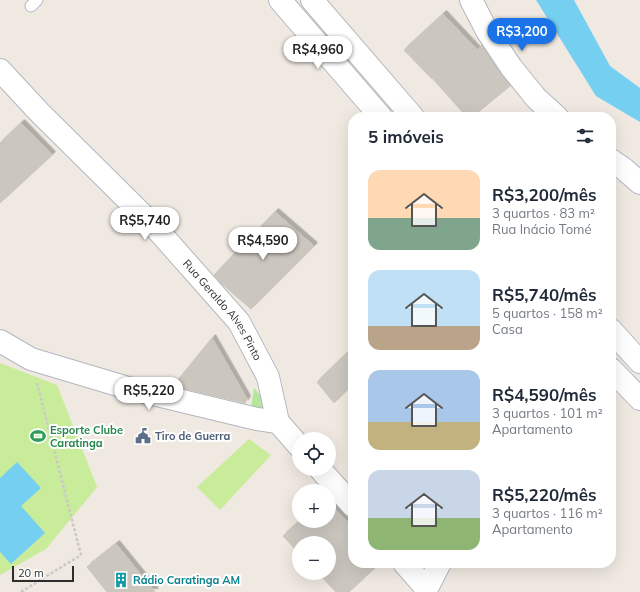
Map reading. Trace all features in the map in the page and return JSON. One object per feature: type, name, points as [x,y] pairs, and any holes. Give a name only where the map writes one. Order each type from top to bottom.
[{"type":"street","points":[[280,0],[377,112]]},
{"type":"street","points":[[312,0],[409,112]]},
{"type":"street","points":[[471,0],[487,31],[511,67],[536,98],[551,112]]},
{"type":"street","name":"Rua Geraldo Alves Pinto","points":[[0,70],[39,112],[154,226],[239,322],[268,377],[278,422],[292,438]]},
{"type":"street","points":[[616,163],[640,183]]},
{"type":"street","points":[[616,336],[640,362]]},
{"type":"street","points":[[0,341],[31,359],[128,388],[257,419],[278,422]]},
{"type":"street","points":[[616,374],[640,399]]},
{"type":"street","points":[[326,476],[348,500]]},
{"type":"street","points":[[408,568],[426,590],[437,568]]},
{"type":"path","points":[[21,592],[81,555],[31,359]]},
{"type":"green space","name":"Esporte Clube Caratinga","points":[[0,363],[57,385],[97,487],[46,549],[0,575]]},
{"type":"green space","points":[[254,388],[276,413],[251,408]]},
{"type":"green space","points":[[249,439],[271,455],[220,510],[197,487]]},
{"type":"water","points":[[536,0],[574,0],[610,66],[640,88],[640,122],[596,96]]},
{"type":"water","points":[[17,462],[41,488],[21,506],[45,533],[11,564],[0,552],[0,478]]},
{"type":"building","points":[[443,14],[477,50],[482,46],[510,86],[478,112],[463,112],[404,50]]},
{"type":"building","points":[[21,123],[52,155],[0,203],[0,143]]},
{"type":"building","points":[[275,212],[314,246],[251,309],[222,284],[214,275]]},
{"type":"building","points":[[212,338],[247,399],[245,403],[173,386]]},
{"type":"building","points":[[348,352],[348,389],[334,403],[317,382]]},
{"type":"building","points":[[336,510],[348,523],[348,568],[375,568],[349,592],[336,592],[325,580],[336,580],[336,536],[292,536],[292,546],[283,536],[292,528],[336,528]]},
{"type":"building","name":"Rádio Caratinga AM","points":[[116,544],[155,592],[107,592],[87,567]]},
{"type":"place","name":"Esporte Clube Caratinga","points":[[38,436]]},
{"type":"place","name":"Tiro de Guerra","points":[[143,436]]},
{"type":"place","name":"Rádio Caratinga AM","points":[[121,580]]}]
